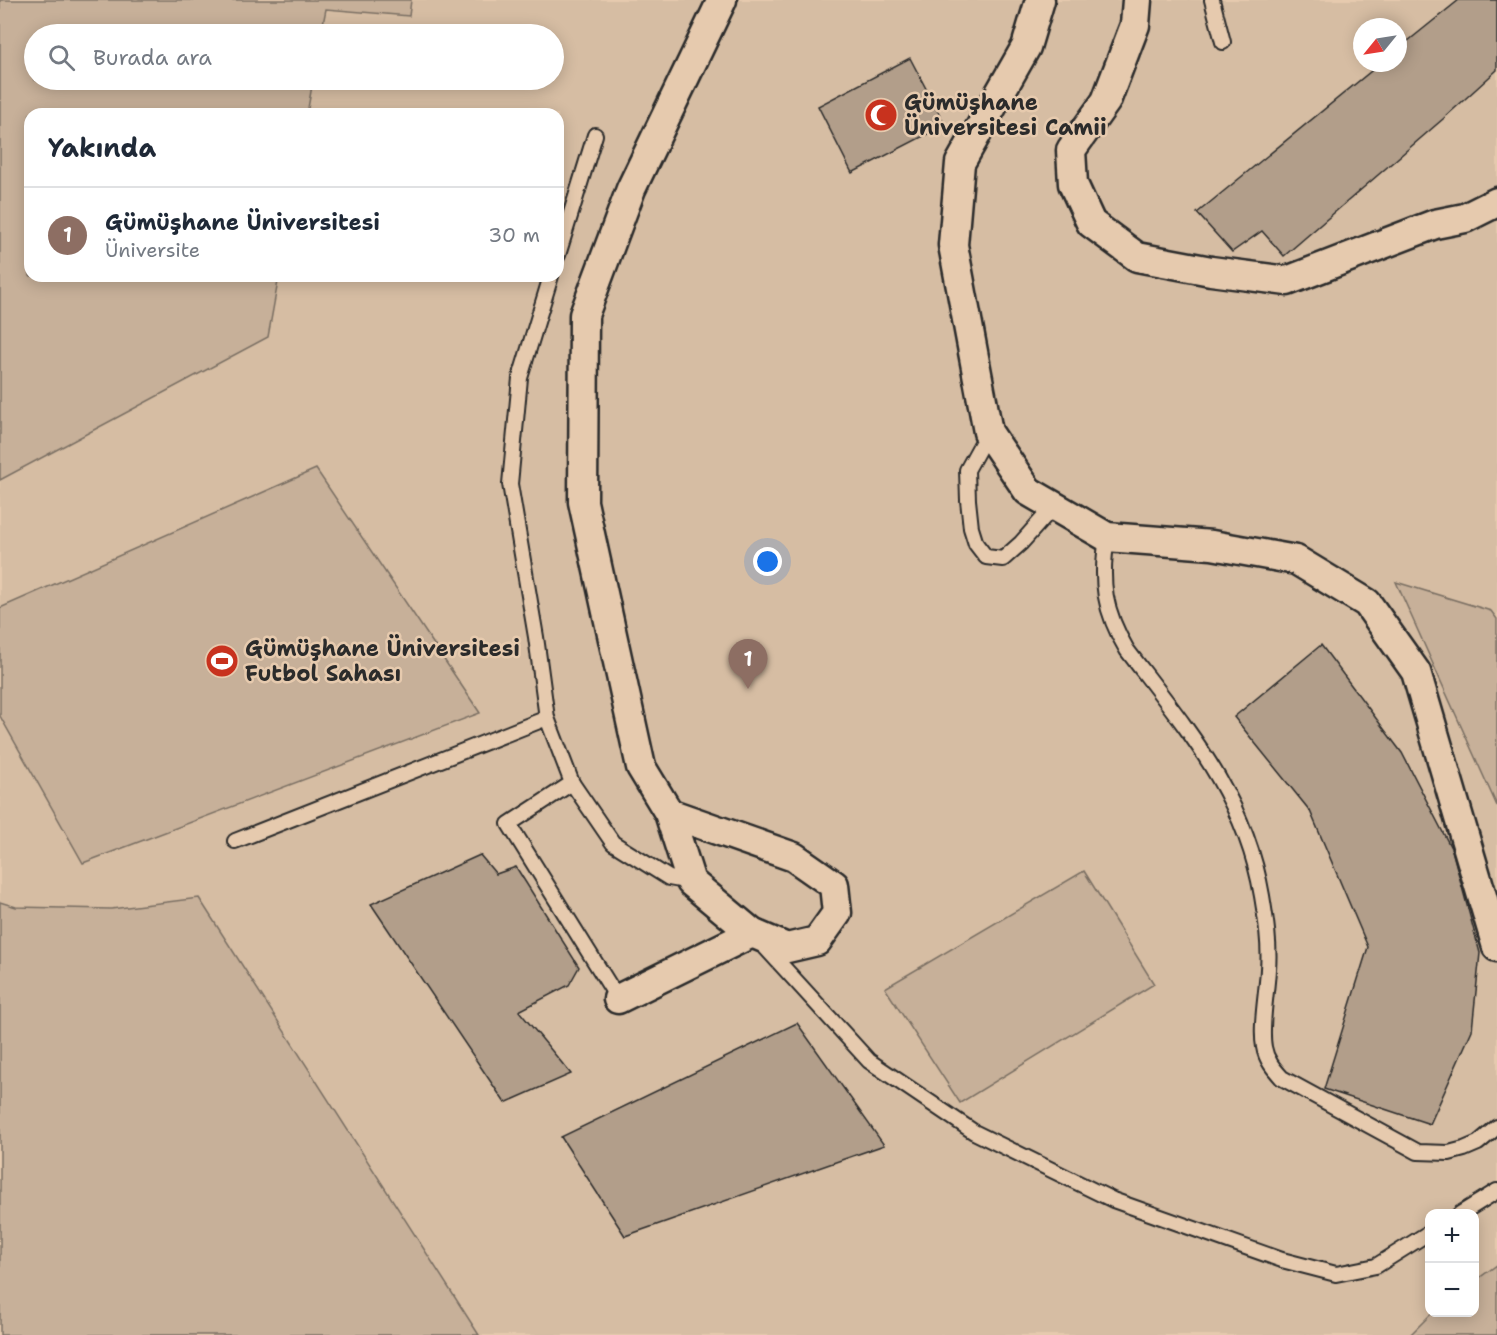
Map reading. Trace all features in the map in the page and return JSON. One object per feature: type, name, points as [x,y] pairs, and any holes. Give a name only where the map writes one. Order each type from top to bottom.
[{"type":"street","points":[[669,813],[794,857],[834,885],[837,913],[817,941],[787,948],[752,933],[691,882],[669,813],[641,767],[583,502],[584,315],[631,189],[722,0]]},
{"type":"street","points":[[1040,0],[1026,47],[960,163],[953,245],[988,432],[1028,491],[1107,537],[1212,545],[1296,560],[1367,603],[1416,672],[1497,947]]},
{"type":"street","points":[[1137,0],[1135,25],[1106,101],[1071,150],[1073,184],[1090,223],[1137,257],[1212,271],[1287,281],[1435,224],[1465,218],[1497,202]]},
{"type":"street","points":[[618,999],[752,933]]},
{"type":"lane","points":[[1212,0],[1223,42]]},
{"type":"lane","points":[[564,236],[595,135]]},
{"type":"lane","points":[[549,282],[520,378],[510,484],[547,718],[572,783],[613,843],[669,878],[691,882]]},
{"type":"lane","points":[[988,432],[967,470],[971,528],[976,544],[986,557],[1003,559],[1021,543],[1054,506]]},
{"type":"lane","points":[[1107,537],[1103,562],[1103,587],[1108,612],[1116,632],[1212,765],[1238,816],[1254,860],[1262,895],[1269,967],[1264,1048],[1273,1069],[1282,1078],[1418,1152],[1449,1153],[1464,1149],[1478,1143],[1497,1127]]},
{"type":"lane","points":[[235,841],[547,718]]},
{"type":"lane","points":[[572,783],[510,824],[618,999]]},
{"type":"lane","points":[[752,933],[869,1061],[974,1132],[1113,1200],[1282,1260],[1336,1274],[1376,1266],[1425,1235]]},
{"type":"lane","points":[[1468,1209],[1497,1191]]},
{"type":"shaded area","points":[[0,0],[411,0],[409,16],[326,9],[323,24],[24,24],[24,90],[311,90],[308,108],[24,108],[24,282],[278,282],[268,337],[0,480]]},
{"type":"shaded area","points":[[411,0],[1497,0],[1497,1265],[1479,1278],[1479,1209],[1425,1209],[1425,1317],[1428,1317],[1410,1335],[479,1335],[199,898],[111,909],[16,907],[0,902],[0,480],[268,337],[278,282],[564,282],[564,108],[308,108],[311,90],[564,90],[564,24],[323,24],[325,8],[409,16]]},
{"type":"shaded area","name":"Gümüşhane Üniversitesi Futbol Sahası","points":[[316,469],[480,713],[83,863],[0,716],[0,608]]},
{"type":"shaded area","points":[[1396,582],[1491,611],[1497,619],[1497,806]]},
{"type":"shaded area","points":[[1084,871],[1154,984],[960,1103],[885,988]]},
{"type":"shaded area","points":[[199,898],[479,1335],[0,1335],[0,902],[16,907],[111,909]]},
{"type":"shaded area","points":[[1497,1265],[1497,1335],[1410,1335],[1428,1317],[1479,1317],[1479,1278]]},
{"type":"building","points":[[1459,0],[1497,0],[1497,70],[1284,256],[1262,231],[1232,252],[1197,213],[1370,72],[1407,72],[1407,42]]},
{"type":"building","name":"Gümüşhane Üniversitesi Camii","points":[[910,58],[945,125],[852,173],[818,106]]},
{"type":"building","points":[[1321,645],[1402,753],[1452,850],[1480,953],[1472,1030],[1430,1124],[1324,1089],[1368,947],[1310,811],[1234,717]]},
{"type":"building","points":[[480,855],[496,874],[516,867],[579,967],[569,985],[519,1011],[571,1074],[505,1103],[371,904]]},
{"type":"building","points":[[797,1023],[884,1145],[625,1236],[561,1137]]},
{"type":"place","name":"Gümüşhane Üniversitesi Camii","points":[[881,115]]},
{"type":"place","name":"Gümüşhane Üniversitesi Futbol Sahası","points":[[222,661]]},
{"type":"place","name":"Gümüşhane Üniversitesi","points":[[748,689]]}]
